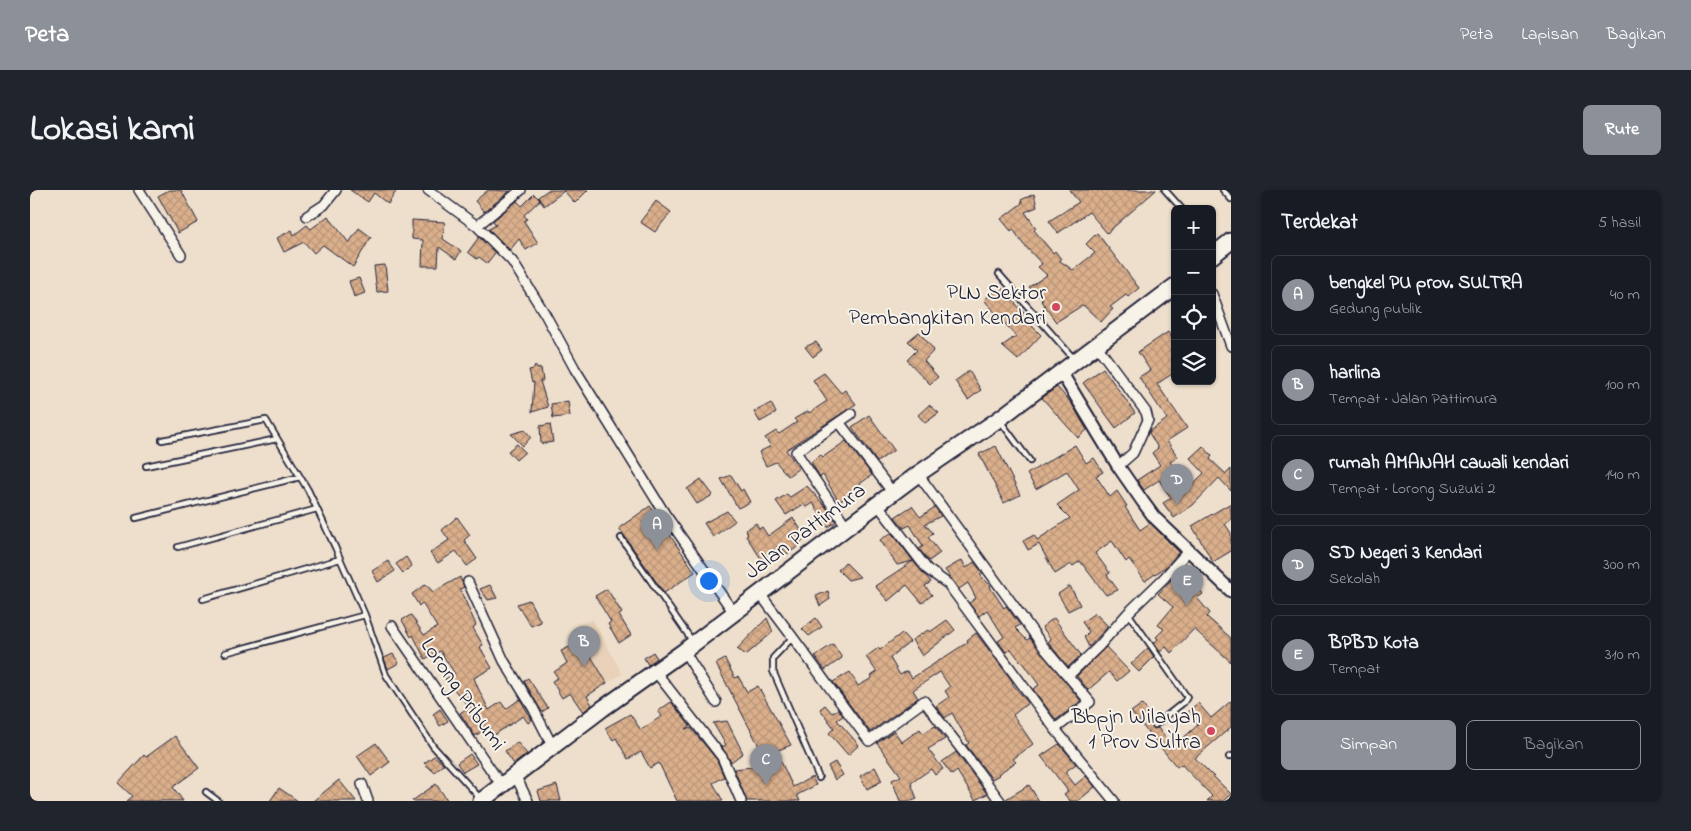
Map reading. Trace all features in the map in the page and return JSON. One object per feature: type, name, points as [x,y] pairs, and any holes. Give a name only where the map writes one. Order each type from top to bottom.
[{"type":"highway","name":"Jalan Pattimura","points":[[482,801],[918,474],[999,419],[1171,289]]},
{"type":"main road","points":[[1061,372],[1118,466],[1154,516],[1231,591]]},
{"type":"street","points":[[138,190],[181,255]]},
{"type":"street","points":[[307,216],[324,205],[336,190]]},
{"type":"street","points":[[428,190],[476,226],[512,261],[575,369],[665,514],[734,613]]},
{"type":"street","points":[[476,226],[521,190]]},
{"type":"street","points":[[1212,295],[1231,346]]},
{"type":"street","points":[[1097,346],[1146,412],[1148,420],[1133,453],[1118,466]]},
{"type":"street","points":[[847,527],[796,452],[851,414]]},
{"type":"street","points":[[839,422],[893,493]]},
{"type":"street","points":[[918,474],[1024,620],[1090,702],[1055,730]]},
{"type":"street","points":[[878,505],[927,569],[948,584],[1055,730],[1114,801]]},
{"type":"street","points":[[1068,676],[1095,651],[1128,613],[1164,578],[1189,550]]},
{"type":"street","points":[[468,582],[504,661],[536,713],[553,747]]},
{"type":"street","points":[[758,593],[793,637],[869,741],[924,701],[1000,801]]},
{"type":"street","name":"Lorong Pribumi","points":[[392,626],[502,786]]},
{"type":"street","points":[[689,647],[716,702]]},
{"type":"street","points":[[655,671],[722,757],[741,801]]},
{"type":"street","points":[[515,775],[528,801]]},
{"type":"street","points":[[362,784],[368,801]]},
{"type":"lane","points":[[1165,190],[1178,205]]},
{"type":"lane","points":[[1223,190],[1231,199]]},
{"type":"lane","points":[[999,274],[1076,361]]},
{"type":"lane","points":[[999,419],[1030,461]]},
{"type":"lane","points":[[162,440],[266,420],[317,509],[365,615],[386,675],[433,746],[482,801]]},
{"type":"lane","points":[[146,466],[277,439]]},
{"type":"lane","points":[[136,518],[300,477]]},
{"type":"lane","points":[[178,548],[317,509]]},
{"type":"lane","points":[[621,538],[689,647]]},
{"type":"lane","points":[[203,599],[340,559]]},
{"type":"lane","points":[[1128,613],[1187,696],[1184,702],[1156,725]]},
{"type":"lane","points":[[225,653],[365,615]]},
{"type":"lane","points":[[793,637],[773,658],[773,671],[819,778]]},
{"type":"lane","points":[[206,792],[218,801]]},
{"type":"shaded area","points":[[593,619],[622,674],[607,683],[575,626]]},
{"type":"building","points":[[169,190],[181,190],[198,222],[178,233],[158,196]]},
{"type":"building","points":[[350,190],[397,190],[388,204],[374,193],[368,202]]},
{"type":"building","points":[[488,190],[510,191],[484,212],[475,201]]},
{"type":"building","points":[[548,190],[588,190],[575,203],[564,191],[544,206],[538,197]]},
{"type":"building","points":[[1069,190],[1156,190],[1107,233],[1089,212],[1058,233],[1049,221],[1079,202]]},
{"type":"building","points":[[534,194],[540,200],[524,215],[527,219],[524,221],[538,243],[526,250],[519,239],[510,250],[489,229],[496,225],[493,221],[517,201],[522,206]]},
{"type":"building","points":[[1034,194],[1037,207],[1025,212],[1036,228],[1034,230],[1053,253],[1055,251],[1061,259],[1060,261],[1073,270],[1095,253],[1086,244],[1097,233],[1139,288],[1110,307],[1113,309],[1101,322],[1083,305],[1056,322],[1041,301],[1043,299],[1029,287],[1047,275],[1038,267],[1042,264],[1023,244],[1013,229],[1011,231],[1001,219],[1022,203],[1021,200]]},
{"type":"building","points":[[656,201],[671,212],[655,232],[640,222]]},
{"type":"building","points":[[328,216],[349,243],[359,228],[371,237],[353,267],[323,245],[314,253],[304,242],[284,252],[277,238],[292,230],[294,235],[307,225],[311,229]]},
{"type":"building","points":[[412,220],[445,222],[443,239],[461,251],[456,259],[439,247],[438,266],[422,266],[423,240],[412,239]]},
{"type":"building","points":[[479,237],[495,253],[487,263],[479,257],[477,259],[468,252]]},
{"type":"building","points":[[385,265],[388,291],[377,292],[374,266]]},
{"type":"building","points":[[359,278],[365,293],[354,297],[349,281]]},
{"type":"building","points":[[1000,286],[1041,335],[1018,360],[1002,346],[1016,336],[984,300]]},
{"type":"building","points":[[919,332],[934,350],[924,361],[938,377],[930,384],[907,360],[917,350],[908,341]]},
{"type":"building","points":[[1168,332],[1171,337],[1171,375],[1157,384],[1187,428],[1167,441],[1178,457],[1170,462],[1189,488],[1204,473],[1190,458],[1203,446],[1212,456],[1210,459],[1226,474],[1231,469],[1231,491],[1219,478],[1193,505],[1174,518],[1163,503],[1171,498],[1159,480],[1144,490],[1137,480],[1160,465],[1152,453],[1158,448],[1149,433],[1167,419],[1139,377],[1150,370],[1138,352]]},
{"type":"building","points":[[816,342],[822,350],[813,357],[805,347]]},
{"type":"building","points":[[535,365],[537,369],[541,368],[543,381],[540,381],[548,407],[532,412],[534,382],[532,383],[529,370],[534,369]]},
{"type":"building","points":[[1103,368],[1135,413],[1116,428],[1083,383]]},
{"type":"building","points":[[969,371],[981,390],[968,400],[955,381]]},
{"type":"building","points":[[824,373],[841,393],[845,390],[856,404],[786,450],[799,468],[788,476],[776,462],[766,466],[759,452],[771,446],[765,438],[776,431],[779,434],[797,422],[794,419],[808,411],[809,413],[827,401],[813,380]]},
{"type":"building","points":[[1057,387],[1072,404],[1087,430],[1078,438],[1042,398]]},
{"type":"building","points":[[568,401],[570,416],[553,418],[551,404]]},
{"type":"building","points":[[771,403],[776,413],[760,422],[754,412]]},
{"type":"building","points":[[929,405],[939,413],[925,423],[918,415]]},
{"type":"building","points":[[869,415],[894,450],[877,462],[852,427]]},
{"type":"building","points":[[550,424],[553,442],[541,444],[540,426]]},
{"type":"building","points":[[525,430],[531,437],[523,446],[511,434]]},
{"type":"building","points":[[846,441],[872,475],[850,491],[852,494],[839,502],[823,475],[820,477],[811,462],[821,455],[823,457]]},
{"type":"building","points":[[517,444],[525,452],[516,460],[508,451]]},
{"type":"building","points":[[1075,445],[1086,463],[1094,458],[1103,472],[1096,476],[1110,497],[1117,491],[1140,530],[1150,523],[1179,552],[1167,566],[1145,581],[1129,559],[1126,562],[1112,541],[1095,553],[1110,573],[1107,575],[1118,590],[1106,595],[1080,561],[1055,574],[1039,544],[1028,550],[1023,541],[1034,535],[1037,540],[1070,518],[1057,505],[1079,490],[1067,471],[1036,489],[1027,474]]},
{"type":"building","points":[[996,446],[1020,495],[1004,503],[979,454]]},
{"type":"building","points":[[731,475],[741,491],[743,489],[750,502],[738,508],[721,479]]},
{"type":"building","points":[[701,479],[713,495],[697,504],[687,489]]},
{"type":"building","points":[[807,486],[836,522],[827,527],[813,503],[806,508],[804,504],[786,515],[776,501],[787,494],[790,497]]},
{"type":"building","points":[[1231,503],[1231,520],[1225,524],[1231,533],[1231,551],[1213,562],[1192,526]]},
{"type":"building","points":[[650,506],[695,572],[664,593],[619,528]]},
{"type":"building","points":[[912,506],[920,517],[935,507],[941,516],[925,524],[933,533],[928,537],[940,553],[929,561],[919,549],[923,546],[910,525],[904,528],[895,517]]},
{"type":"building","points":[[727,511],[735,521],[713,537],[704,523]]},
{"type":"building","points":[[457,517],[470,535],[464,540],[477,559],[467,566],[456,551],[438,563],[430,553],[449,540],[442,530]]},
{"type":"building","points":[[793,518],[806,537],[796,548],[787,554],[780,545],[762,560],[746,536],[748,535],[746,530],[756,523],[759,529],[762,527],[768,536]]},
{"type":"building","points":[[891,533],[913,561],[897,565],[880,540]]},
{"type":"building","points":[[406,557],[412,566],[403,573],[396,564]]},
{"type":"building","points":[[962,560],[966,568],[974,562],[983,573],[980,575],[991,586],[1004,608],[1006,606],[1020,625],[1015,628],[1027,640],[1030,638],[1081,701],[1056,720],[1033,689],[1039,685],[1022,661],[1011,649],[1006,652],[998,641],[1004,637],[987,610],[979,616],[969,603],[976,598],[968,583],[959,589],[945,570]]},
{"type":"building","points":[[388,561],[395,571],[378,582],[372,571]]},
{"type":"building","points":[[913,561],[931,582],[925,586],[932,595],[922,603],[907,585],[888,601],[875,586]]},
{"type":"building","points":[[845,562],[860,577],[848,580],[838,570]]},
{"type":"building","points":[[460,577],[464,587],[460,589],[476,625],[473,628],[483,645],[480,647],[492,668],[474,678],[489,710],[501,702],[506,709],[520,699],[532,720],[528,723],[523,716],[494,735],[489,727],[475,736],[460,713],[469,707],[445,679],[455,674],[440,651],[425,659],[413,635],[411,637],[402,620],[411,615],[424,635],[437,627],[422,603],[419,606],[412,594],[426,584],[433,592]]},
{"type":"building","points":[[1173,578],[1185,586],[1191,580],[1203,594],[1197,598],[1210,613],[1207,617],[1231,638],[1231,662],[1194,629],[1171,653],[1166,647],[1160,652],[1154,643],[1158,639],[1156,637],[1164,629],[1158,625],[1173,607],[1158,594]]},
{"type":"building","points":[[490,585],[497,598],[488,600],[480,589]]},
{"type":"building","points":[[1070,586],[1080,605],[1068,611],[1058,594]]},
{"type":"building","points":[[607,589],[622,613],[619,615],[631,635],[619,643],[608,624],[611,622],[595,596]]},
{"type":"building","points":[[828,591],[830,599],[820,606],[816,596]]},
{"type":"building","points":[[529,600],[541,622],[531,626],[517,604]]},
{"type":"building","points":[[1095,613],[1108,626],[1089,647],[1084,637],[1089,632],[1082,622]]},
{"type":"building","points":[[767,618],[773,632],[746,655],[737,649]]},
{"type":"building","points":[[816,618],[822,627],[809,636],[802,629]]},
{"type":"building","points":[[1054,618],[1081,655],[1068,667],[1048,642],[1051,639],[1042,627]]},
{"type":"building","points":[[947,620],[955,630],[922,656],[912,640],[928,630],[930,632]]},
{"type":"building","points":[[902,633],[910,642],[890,658],[900,675],[907,671],[912,678],[968,642],[967,640],[976,633],[1028,703],[1013,715],[1033,744],[1013,759],[1016,762],[992,779],[966,745],[969,743],[952,713],[945,718],[936,706],[949,697],[945,691],[950,687],[940,672],[913,690],[918,698],[870,732],[833,682],[850,672],[858,686],[872,678],[871,676],[877,672],[866,657],[878,648],[880,650]]},
{"type":"building","points":[[582,641],[607,683],[587,696],[592,705],[583,712],[570,693],[562,698],[552,681],[558,678],[554,672],[567,663],[561,651]]},
{"type":"building","points":[[833,644],[842,658],[825,670],[815,656]]},
{"type":"building","points":[[1106,647],[1129,671],[1117,681],[1109,672],[1088,690],[1077,676]]},
{"type":"building","points":[[1148,648],[1154,657],[1139,672],[1131,664]]},
{"type":"building","points":[[653,652],[657,658],[648,665],[644,658]]},
{"type":"building","points":[[393,654],[399,663],[388,669],[384,658]]},
{"type":"building","points":[[725,659],[735,678],[738,676],[747,692],[758,686],[791,745],[776,751],[793,787],[812,777],[816,785],[797,795],[800,801],[747,801],[734,769],[769,765],[716,664]]},
{"type":"building","points":[[528,678],[548,708],[542,712],[524,681]]},
{"type":"building","points":[[1231,701],[1231,727],[1195,758],[1231,794],[1223,801],[1207,801],[1212,796],[1181,764],[1177,767],[1131,712],[1142,704],[1153,718],[1151,720],[1153,722],[1152,727],[1154,729],[1158,728],[1173,747],[1198,725],[1186,713],[1198,703],[1211,718]]},
{"type":"building","points":[[671,702],[690,726],[685,729],[691,728],[717,760],[724,777],[713,783],[723,801],[677,801],[659,763],[650,768],[641,752],[628,759],[616,738],[613,740],[605,728],[630,714],[641,730],[662,716],[658,711]]},
{"type":"building","points":[[825,705],[832,713],[838,709],[843,716],[837,720],[859,745],[848,755],[829,733],[834,728],[820,709]]},
{"type":"building","points":[[440,709],[448,721],[440,726],[433,714]]},
{"type":"building","points":[[727,721],[743,753],[731,762],[722,747],[726,745],[713,723]]},
{"type":"building","points":[[935,726],[945,739],[928,749],[943,769],[935,775],[931,769],[911,783],[917,799],[900,801],[892,780],[901,776],[877,743],[894,731],[902,742],[920,729],[923,733]]},
{"type":"building","points":[[175,736],[199,768],[173,787],[183,801],[126,801],[132,796],[118,783],[144,755],[146,757]]},
{"type":"building","points":[[517,742],[527,754],[514,764],[505,751]]},
{"type":"building","points":[[376,743],[390,762],[371,776],[357,756]]},
{"type":"building","points":[[1059,744],[1076,764],[1065,772],[1075,785],[1086,776],[1095,787],[1078,801],[1070,801],[1064,794],[1068,791],[1041,756]]},
{"type":"building","points":[[956,752],[987,794],[975,800],[957,771],[952,775],[942,762]]},
{"type":"building","points":[[470,754],[477,764],[463,772],[457,763]]},
{"type":"building","points":[[434,756],[444,764],[434,772],[424,763]]},
{"type":"building","points":[[835,762],[843,775],[835,780],[828,766]]},
{"type":"building","points":[[875,767],[882,781],[867,789],[860,776]]},
{"type":"building","points":[[339,780],[356,801],[313,801]]},
{"type":"building","points":[[436,784],[448,801],[412,801]]},
{"type":"building","points":[[557,785],[561,801],[541,801],[538,791]]},
{"type":"building","points":[[1029,785],[1039,801],[1006,801],[1006,799]]},
{"type":"building","points":[[279,788],[298,801],[270,801]]},
{"type":"place","name":"PLN Sektor Pembangkitan Kendari","points":[[1056,307]]},
{"type":"place","name":"SD Negeri 3 Kendari","points":[[1177,505]]},
{"type":"place","name":"bengkel PU prov. SULTRA","points":[[657,550]]},
{"type":"place","name":"BPBD Kota","points":[[1187,606]]},
{"type":"place","name":"harlina","points":[[584,667]]},
{"type":"place","name":"Bbpjn Wilayah 1 Prov Sultra","points":[[1211,731]]},
{"type":"place","name":"rumah AMANAH cawali kendari","points":[[766,785]]}]
